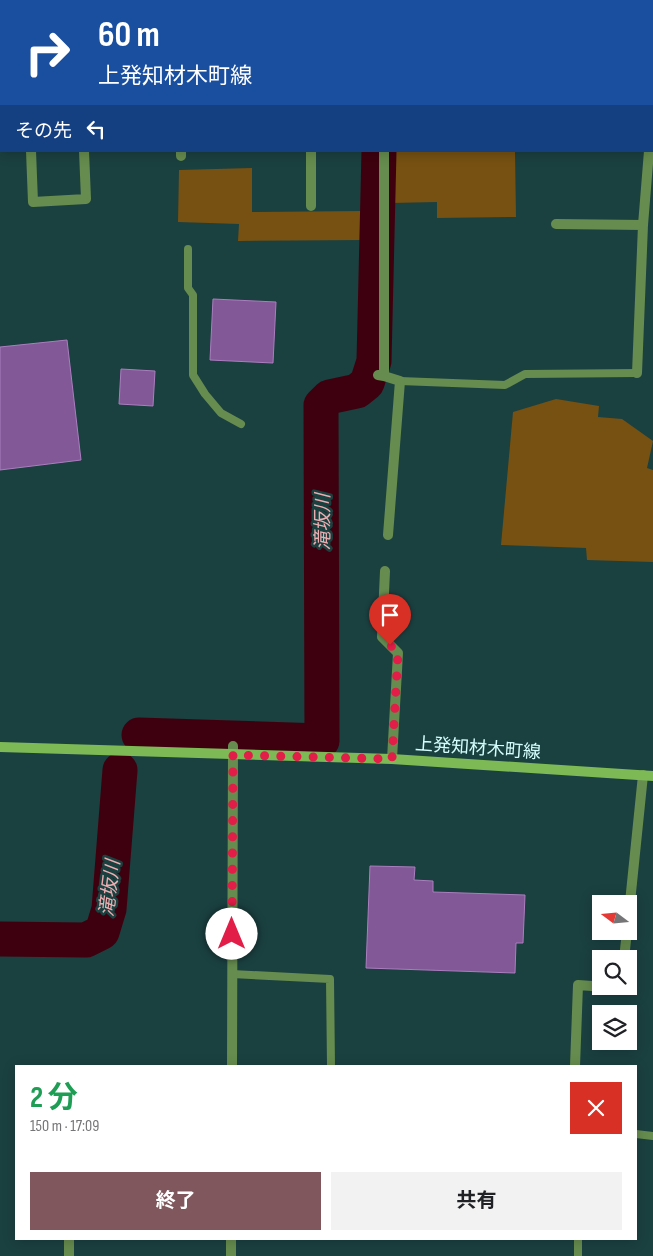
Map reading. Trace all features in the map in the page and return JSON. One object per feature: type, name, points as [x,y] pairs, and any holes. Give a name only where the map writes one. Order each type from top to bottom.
[{"type":"main road","name":"上発知材木町線","points":[[0,747],[233,750],[648,776]]},
{"type":"street","points":[[31,152],[33,202],[86,199],[84,152]]},
{"type":"street","points":[[311,152],[311,206]]},
{"type":"street","points":[[384,152],[381,376],[400,381],[388,535]]},
{"type":"street","points":[[637,373],[643,225],[649,152]]},
{"type":"street","points":[[556,224],[643,225]]},
{"type":"street","points":[[385,571],[382,637],[398,653],[392,759]]},
{"type":"street","points":[[232,1065],[233,750]]},
{"type":"street","points":[[631,895],[648,776]]},
{"type":"street","points":[[575,1065],[578,985],[592,986]]},
{"type":"street","points":[[69,1240],[69,1256]]},
{"type":"street","points":[[231,1240],[231,1256]]},
{"type":"lane","points":[[188,249],[188,288],[193,295],[194,376],[205,394],[221,412],[241,424]]},
{"type":"lane","points":[[400,381],[505,384],[525,374],[637,373]]},
{"type":"lane","points":[[232,974],[330,979],[331,1065]]},
{"type":"lane","points":[[637,1134],[653,1136]]},
{"type":"lane","points":[[578,1240],[578,1256]]},
{"type":"shaded area","points":[[390,152],[515,152],[516,217],[437,218],[437,202],[391,203]]},
{"type":"shaded area","points":[[252,168],[252,212],[364,211],[364,240],[238,241],[239,224],[178,222],[179,170]]},
{"type":"shaded area","points":[[556,399],[599,406],[598,417],[622,419],[653,441],[647,468],[653,470],[653,562],[587,560],[586,548],[501,545],[513,412]]},
{"type":"building","points":[[213,299],[276,302],[273,363],[210,360]]},
{"type":"building","points":[[67,340],[81,460],[0,470],[0,347]]},
{"type":"building","points":[[121,369],[155,371],[153,406],[119,404]]},
{"type":"building","points":[[370,866],[415,867],[414,880],[433,881],[433,892],[525,895],[523,943],[516,943],[515,973],[366,968]]},
{"type":"waterway","name":"滝坂川","points":[[139,735],[322,741],[321,405],[329,397],[357,391],[367,383],[374,361],[379,152]]},
{"type":"waterway","name":"滝坂川","points":[[0,939],[86,940],[102,932],[109,909],[120,770]]},
{"type":"route","points":[[232,934],[233,755],[392,759],[398,653],[390,645]]}]
